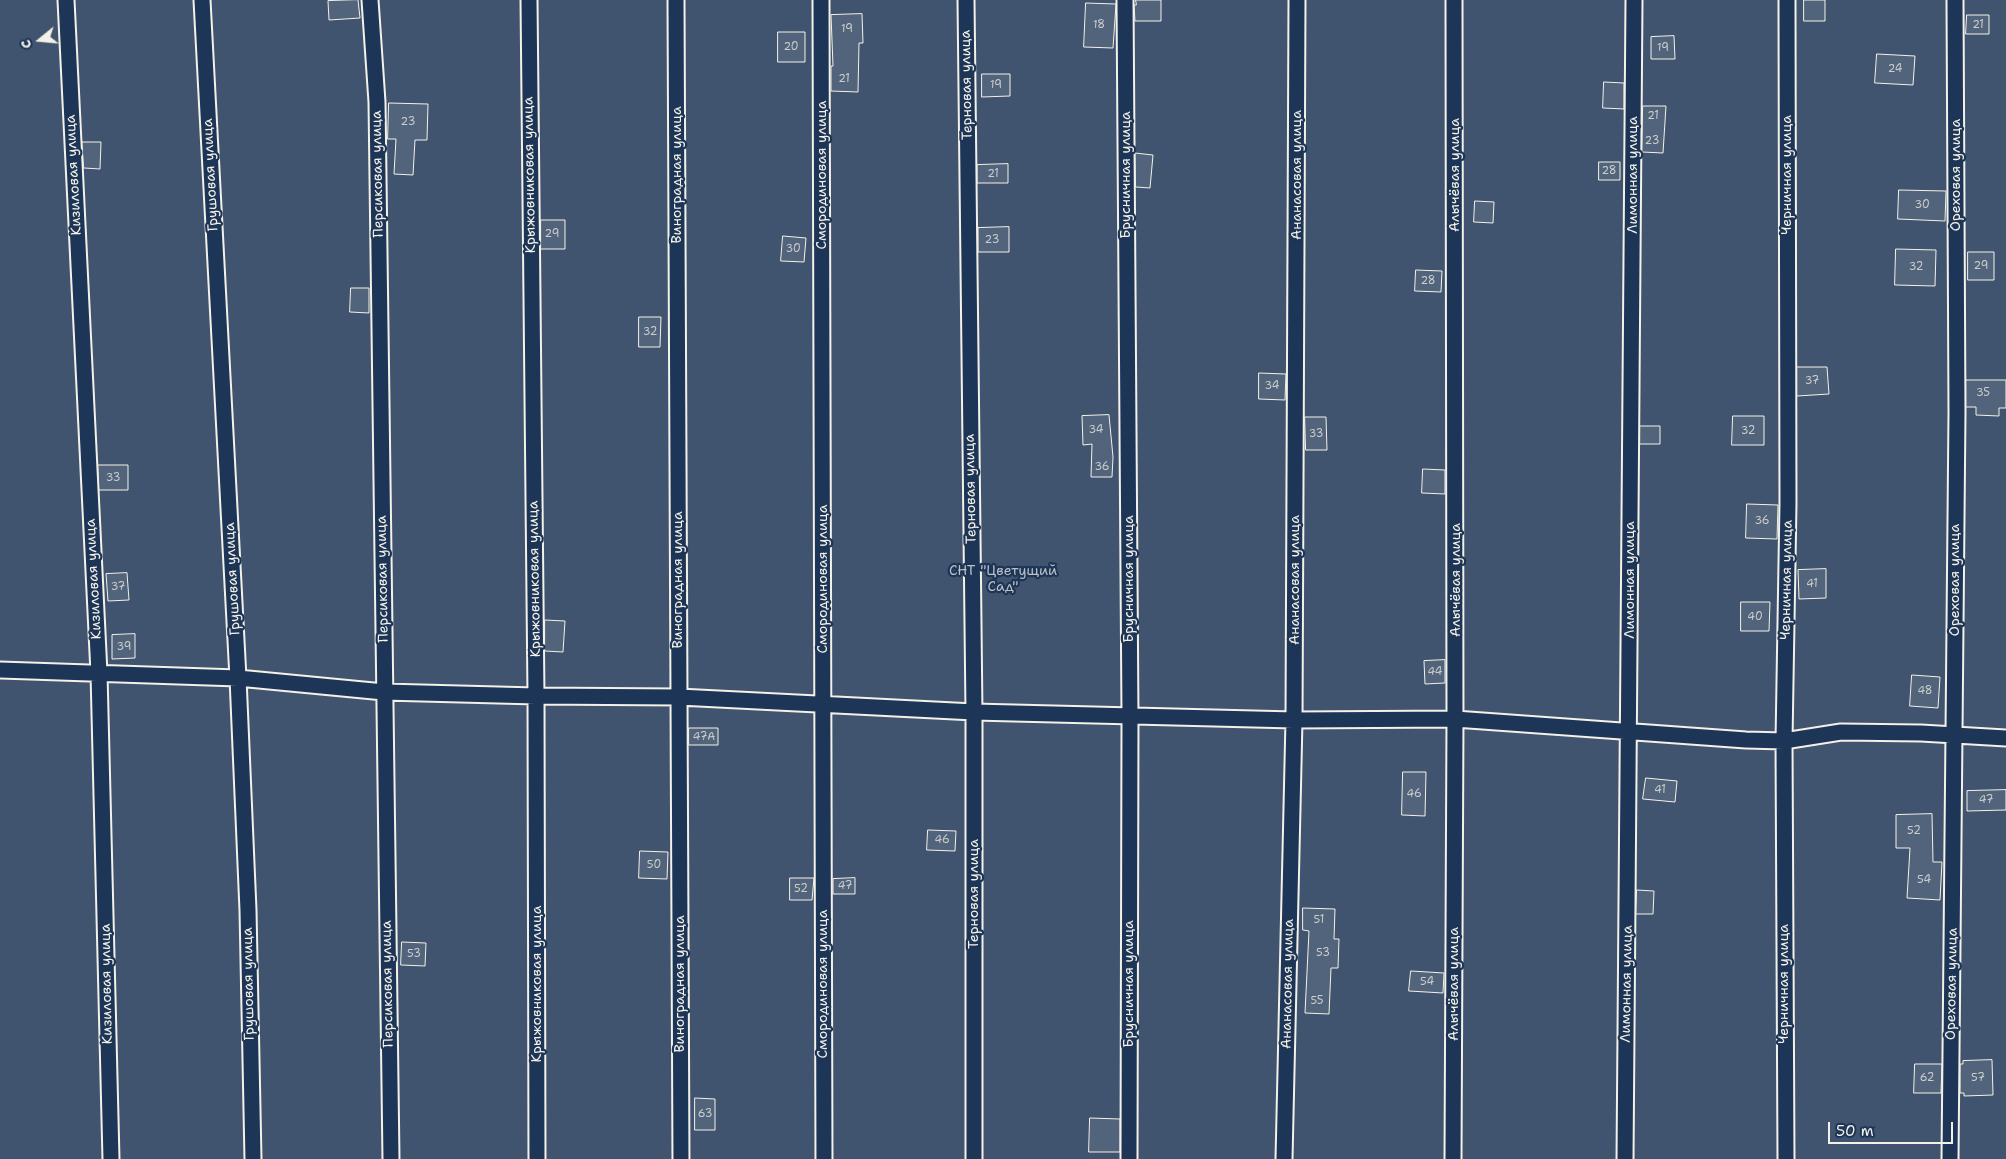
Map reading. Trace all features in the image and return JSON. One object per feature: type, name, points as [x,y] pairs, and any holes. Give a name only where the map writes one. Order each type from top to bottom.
[{"type":"street","name":"Кизиловая улица","points":[[66,0],[99,673],[111,1159]]},
{"type":"street","name":"Грушовая улица","points":[[202,0],[238,678],[248,910],[252,1159]]},
{"type":"street","name":"Персиковая улица","points":[[370,0],[377,102],[391,1159]]},
{"type":"street","name":"Крыжовниковая улица","points":[[529,0],[536,696],[537,1159]]},
{"type":"street","name":"Виноградная улица","points":[[676,0],[680,1159]]},
{"type":"street","name":"Смородиновая улица","points":[[822,0],[824,1159]]},
{"type":"street","name":"Терновая улица","points":[[966,0],[974,712],[974,1159]]},
{"type":"street","name":"Брусничная улица","points":[[1125,0],[1130,717],[1129,1159]]},
{"type":"street","name":"Ананасовая улица","points":[[1284,1159],[1294,720],[1298,0]]},
{"type":"street","name":"Алычёвая улица","points":[[1453,1159],[1456,719],[1454,0]]},
{"type":"street","name":"Лимонная улица","points":[[1625,1159],[1630,731],[1634,0]]},
{"type":"street","name":"Черничная улица","points":[[1786,1159],[1784,741],[1788,503],[1787,0]]},
{"type":"street","name":"Ореховая улица","points":[[1950,1159],[1957,412],[1955,0]]},
{"type":"street","points":[[0,670],[238,678],[384,692],[679,697],[974,712],[1294,720],[1456,719],[1746,740],[1784,741],[1841,732],[1920,733],[2006,738]]},
{"type":"green space","name":"СНТ \"Цветущий Сад\"","points":[[0,0],[2006,0],[2006,1159],[0,1159]]},
{"type":"building","points":[[358,0],[360,18],[329,20],[328,1]]},
{"type":"building","points":[[1136,0],[1161,0],[1161,21],[1135,21],[1134,5],[1136,5]]},
{"type":"building","points":[[1804,0],[1825,0],[1825,21],[1804,21]]},
{"type":"building","points":[[1086,3],[1116,4],[1113,48],[1084,47]]},
{"type":"building","points":[[862,14],[863,43],[859,43],[858,92],[831,91],[831,66],[833,66],[831,15]]},
{"type":"building","points":[[1967,15],[1989,15],[1989,34],[1966,34]]},
{"type":"building","points":[[778,32],[805,32],[805,62],[778,62]]},
{"type":"building","points":[[1674,36],[1675,59],[1651,59],[1651,37]]},
{"type":"building","points":[[1877,54],[1915,56],[1913,85],[1875,83]]},
{"type":"building","points":[[982,74],[1010,74],[1010,96],[982,97]]},
{"type":"building","points":[[1604,82],[1624,83],[1624,109],[1603,108]]},
{"type":"building","points":[[389,103],[428,104],[427,140],[415,140],[413,175],[394,174],[396,139],[388,139]]},
{"type":"building","points":[[1643,106],[1666,106],[1663,153],[1642,152]]},
{"type":"building","points":[[82,142],[101,142],[100,169],[84,168]]},
{"type":"building","points":[[1135,153],[1153,155],[1150,188],[1136,187]]},
{"type":"building","points":[[1599,162],[1620,162],[1620,180],[1599,180]]},
{"type":"building","points":[[1008,164],[1008,183],[977,183],[977,165]]},
{"type":"building","points":[[1899,190],[1946,191],[1945,221],[1898,219]]},
{"type":"building","points":[[1475,201],[1494,202],[1493,223],[1474,222]]},
{"type":"building","points":[[541,220],[565,220],[565,249],[541,249]]},
{"type":"building","points":[[1009,227],[1009,252],[978,252],[978,228]]},
{"type":"building","points":[[783,236],[806,238],[804,262],[781,261]]},
{"type":"building","points":[[1896,249],[1936,250],[1935,286],[1895,285]]},
{"type":"building","points":[[1968,252],[1994,252],[1994,280],[1968,280]]},
{"type":"building","points":[[1416,270],[1442,271],[1441,292],[1415,291]]},
{"type":"building","points":[[351,288],[369,288],[369,313],[350,312]]},
{"type":"building","points":[[639,317],[661,317],[660,347],[639,347]]},
{"type":"building","points":[[1797,367],[1827,367],[1829,394],[1797,396]]},
{"type":"building","points":[[1259,373],[1286,374],[1285,400],[1259,399]]},
{"type":"building","points":[[1966,380],[2006,380],[2006,408],[1999,408],[1999,416],[1976,415],[1976,407],[1966,407]]},
{"type":"building","points":[[1109,415],[1113,457],[1112,477],[1091,477],[1092,444],[1083,445],[1082,416]]},
{"type":"building","points":[[1733,416],[1764,416],[1764,445],[1732,445]]},
{"type":"building","points":[[1305,417],[1326,417],[1327,450],[1306,450]]},
{"type":"building","points":[[1640,426],[1660,426],[1660,444],[1640,444]]},
{"type":"building","points":[[98,465],[128,465],[128,490],[99,490]]},
{"type":"building","points":[[1423,469],[1445,470],[1445,494],[1422,493]]},
{"type":"building","points":[[1747,504],[1778,505],[1777,539],[1746,538]]},
{"type":"building","points":[[1826,569],[1826,598],[1799,599],[1798,570]]},
{"type":"building","points":[[127,573],[129,600],[108,601],[106,574]]},
{"type":"building","points":[[1741,602],[1770,602],[1769,631],[1741,631]]},
{"type":"building","points":[[545,620],[565,621],[563,652],[545,651]]},
{"type":"building","points":[[135,634],[135,658],[112,659],[112,635]]},
{"type":"building","points":[[1445,660],[1445,683],[1425,684],[1424,661]]},
{"type":"building","points":[[1912,675],[1940,677],[1938,708],[1910,706]]},
{"type":"building","points":[[689,728],[718,728],[718,745],[689,745]]},
{"type":"building","points":[[1403,772],[1426,772],[1425,816],[1402,815]]},
{"type":"building","points":[[1646,778],[1677,781],[1675,802],[1643,799]]},
{"type":"building","points":[[2006,790],[2006,810],[1967,811],[1967,791]]},
{"type":"building","points":[[1932,814],[1933,862],[1942,862],[1940,900],[1907,898],[1910,848],[1896,848],[1896,815]]},
{"type":"building","points":[[928,830],[956,831],[955,851],[927,850]]},
{"type":"building","points":[[640,851],[668,852],[667,879],[639,878]]},
{"type":"building","points":[[790,878],[814,878],[812,900],[790,900]]},
{"type":"building","points":[[855,878],[855,894],[833,894],[833,879]]},
{"type":"building","points":[[1637,890],[1654,891],[1653,914],[1636,914]]},
{"type":"building","points":[[1303,908],[1335,909],[1334,939],[1339,939],[1338,968],[1331,968],[1329,1014],[1305,1013],[1309,931],[1303,930]]},
{"type":"building","points":[[402,942],[426,943],[425,966],[401,965]]},
{"type":"building","points":[[1411,971],[1444,973],[1443,993],[1409,991]]},
{"type":"building","points":[[1992,1060],[1993,1095],[1964,1096],[1964,1093],[1960,1093],[1960,1064],[1963,1064],[1963,1061]]},
{"type":"building","points":[[1915,1064],[1942,1064],[1941,1093],[1914,1093]]},
{"type":"building","points":[[695,1098],[715,1099],[715,1130],[695,1130]]},
{"type":"building","points":[[1090,1118],[1120,1119],[1120,1152],[1089,1152]]}]
